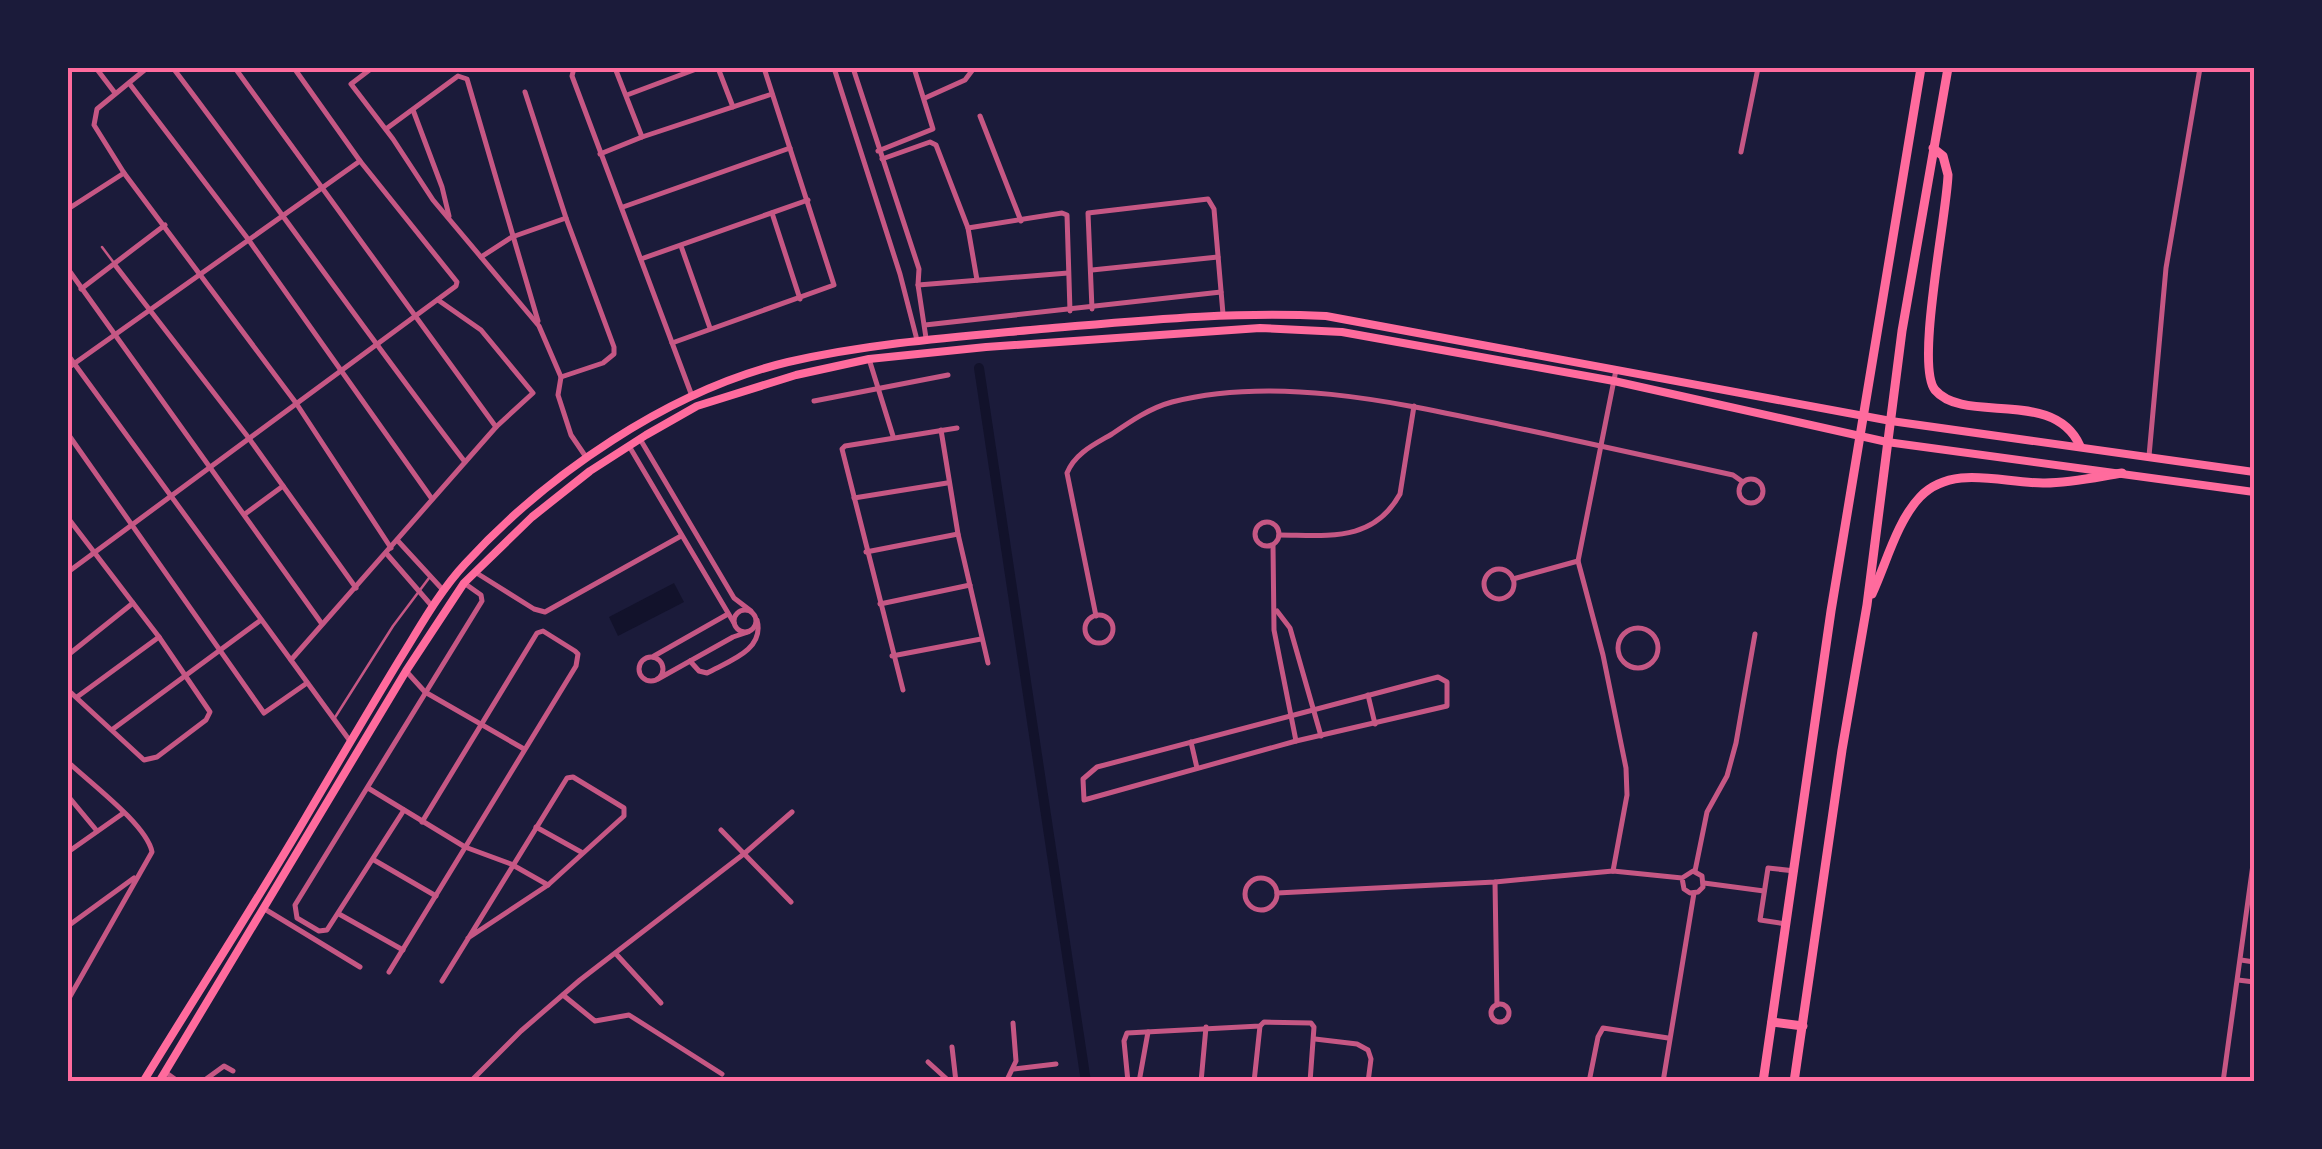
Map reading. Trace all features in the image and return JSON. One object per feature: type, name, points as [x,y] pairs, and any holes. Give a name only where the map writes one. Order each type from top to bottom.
[{"type":"main road","points":[[1763,1082],[1859,435],[1921,68]]},
{"type":"main road","points":[[1794,1082],[1867,605],[1887,442],[1948,68]]},
{"type":"main road","points":[[1933,148],[1943,156],[1948,182],[1931,320],[1928,369],[1932,384],[1936,391],[1956,401],[2060,420],[2074,432],[2080,446]]},
{"type":"main road","points":[[144,1082],[350,741],[462,566],[523,507],[664,410],[785,363],[922,340],[1223,314],[1256,312],[1344,318],[1891,421],[2254,472]]},
{"type":"main road","points":[[159,1082],[406,672],[464,583],[532,517],[640,438],[714,400],[796,375],[870,359],[986,347],[1276,328],[1342,332],[1614,381],[1887,442],[2254,492]]},
{"type":"main road","points":[[1867,605],[1907,516],[1918,498],[1932,487],[1948,480],[1978,477],[2046,483],[2122,473]]},
{"type":"main road","points":[[523,507],[532,517]]},
{"type":"main road","points":[[208,976],[218,982]]},
{"type":"main road","points":[[1772,1022],[1802,1026]]},
{"type":"street","points":[[96,68],[115,92]]},
{"type":"street","points":[[148,68],[94,113],[94,125],[124,172],[296,403],[388,550],[433,608]]},
{"type":"street","points":[[174,68],[465,462]]},
{"type":"street","points":[[235,68],[496,427]]},
{"type":"street","points":[[68,572],[414,316],[454,291],[458,282],[360,160],[294,68]]},
{"type":"street","points":[[372,68],[351,84],[386,128],[433,200],[539,326]]},
{"type":"street","points":[[574,68],[571,73],[600,154],[692,396]]},
{"type":"street","points":[[616,68],[642,137]]},
{"type":"street","points":[[626,95],[699,68]]},
{"type":"street","points":[[718,68],[733,107]]},
{"type":"street","points":[[672,343],[800,299],[835,282],[764,68]]},
{"type":"street","points":[[834,68],[922,340]]},
{"type":"street","points":[[853,68],[919,269],[922,340]]},
{"type":"street","points":[[878,151],[933,129],[914,68]]},
{"type":"street","points":[[925,98],[965,80],[974,68]]},
{"type":"street","points":[[1740,152],[1758,68]]},
{"type":"street","points":[[2149,456],[2166,268],[2200,68]]},
{"type":"street","points":[[386,128],[458,76],[467,79],[539,326],[561,377],[558,394],[571,434],[587,460]]},
{"type":"street","points":[[129,83],[248,238],[432,499]]},
{"type":"street","points":[[524,92],[614,347],[611,358],[603,364],[561,377]]},
{"type":"street","points":[[600,154],[772,94]]},
{"type":"street","points":[[413,110],[449,217]]},
{"type":"street","points":[[980,116],[1021,220]]},
{"type":"street","points":[[882,160],[930,142],[936,144],[968,228],[977,280]]},
{"type":"street","points":[[622,207],[790,148]]},
{"type":"street","points":[[70,366],[360,160]]},
{"type":"street","points":[[68,209],[124,172]]},
{"type":"street","points":[[1092,308],[1087,217],[1093,210],[1208,199],[1214,209],[1223,314]]},
{"type":"street","points":[[641,259],[808,200]]},
{"type":"street","points":[[772,213],[800,299]]},
{"type":"street","points":[[968,228],[1067,215],[1070,311]]},
{"type":"street","points":[[481,256],[512,237],[566,218]]},
{"type":"street","points":[[81,288],[164,225]]},
{"type":"street","points":[[681,245],[710,328]]},
{"type":"street","points":[[1091,270],[1218,257]]},
{"type":"street","points":[[115,264],[248,437],[356,588]]},
{"type":"street","points":[[68,270],[322,624]]},
{"type":"street","points":[[918,285],[1068,273]]},
{"type":"street","points":[[924,325],[1222,292]]},
{"type":"street","points":[[290,660],[496,427],[532,393],[482,330],[438,300]]},
{"type":"street","points":[[1000,319],[1001,333]]},
{"type":"street","points":[[68,355],[70,366],[350,741]]},
{"type":"street","points":[[870,359],[892,436]]},
{"type":"street","points":[[1613,871],[1627,796],[1626,768],[1578,562],[1616,370]]},
{"type":"street","points":[[814,401],[948,375]]},
{"type":"street","points":[[1096,616],[1066,481],[1072,460],[1143,414],[1168,403],[1210,395],[1336,393],[1601,446],[1733,475],[1744,482],[1754,479],[1764,490],[1758,501],[1750,503],[1740,496],[1744,482]]},
{"type":"street","points":[[1280,535],[1352,534],[1394,505],[1400,494],[1414,406]]},
{"type":"street","points":[[903,690],[866,552],[844,447],[957,428]]},
{"type":"street","points":[[940,430],[958,534],[988,663]]},
{"type":"street","points":[[68,434],[265,713],[307,683]]},
{"type":"street","points":[[640,438],[734,598],[751,611],[760,632],[754,646],[709,672],[699,671],[690,661]]},
{"type":"street","points":[[629,446],[728,614],[740,632],[748,632]]},
{"type":"street","points":[[854,498],[948,483]]},
{"type":"street","points":[[244,514],[283,486]]},
{"type":"street","points":[[68,518],[210,712],[206,720],[150,760],[140,758],[68,690]]},
{"type":"street","points":[[1262,522],[1270,522],[1278,527],[1280,535],[1266,546],[1258,543],[1256,528],[1262,522]]},
{"type":"street","points":[[866,552],[958,534]]},
{"type":"street","points":[[475,572],[545,612],[681,536]]},
{"type":"street","points":[[398,540],[444,591]]},
{"type":"street","points":[[1273,544],[1274,630],[1296,741]]},
{"type":"street","points":[[1513,579],[1578,562]]},
{"type":"street","points":[[1497,569],[1507,571],[1513,579],[1513,588],[1504,598],[1490,596],[1485,588],[1488,574],[1497,569]]},
{"type":"street","points":[[404,810],[327,930],[319,931],[297,918],[295,905],[482,601],[482,595],[464,583]]},
{"type":"street","points":[[879,604],[970,585]]},
{"type":"street","points":[[68,655],[133,603]]},
{"type":"street","points":[[1276,609],[1290,628],[1322,736]]},
{"type":"street","points":[[734,623],[740,610],[751,611]]},
{"type":"street","points":[[728,614],[642,660],[639,672],[646,680],[658,679],[748,632],[757,620]]},
{"type":"street","points":[[1096,616],[1104,616],[1112,626],[1111,635],[1104,642],[1090,640],[1086,632],[1086,624],[1096,616]]},
{"type":"street","points":[[113,729],[261,620]]},
{"type":"street","points":[[1633,628],[1645,629],[1657,643],[1651,662],[1639,668],[1626,664],[1618,653],[1623,635],[1633,628]]},
{"type":"street","points":[[389,972],[578,660],[575,651],[540,631],[479,724],[422,822]]},
{"type":"street","points":[[1695,871],[1708,812],[1727,776],[1736,743],[1755,634]]},
{"type":"street","points":[[77,698],[159,638]]},
{"type":"street","points":[[892,656],[981,638]]},
{"type":"street","points":[[1602,655],[1618,653]]},
{"type":"street","points":[[654,656],[663,664],[658,679]]},
{"type":"street","points":[[406,672],[426,692],[525,749]]},
{"type":"street","points":[[1438,677],[1447,682],[1447,706],[1296,741],[1084,800],[1084,779],[1097,767],[1314,709],[1438,677]]},
{"type":"street","points":[[1368,695],[1375,724]]},
{"type":"street","points":[[1192,742],[1197,768]]},
{"type":"street","points":[[68,762],[152,846],[151,855],[68,1000]]},
{"type":"street","points":[[442,981],[511,864],[565,780],[573,777],[621,805],[626,812],[548,885],[468,938]]},
{"type":"street","points":[[368,788],[466,847],[511,864],[548,885]]},
{"type":"street","points":[[68,796],[97,831]]},
{"type":"street","points":[[470,1082],[521,1031],[745,854],[792,812]]},
{"type":"street","points":[[68,852],[123,813]]},
{"type":"street","points":[[536,827],[582,852]]},
{"type":"street","points":[[722,830],[791,902]]},
{"type":"street","points":[[2223,1082],[2254,857]]},
{"type":"street","points":[[374,860],[436,896]]},
{"type":"street","points":[[1786,924],[1760,920],[1764,891],[1768,868],[1795,871]]},
{"type":"street","points":[[1277,892],[1495,882],[1613,871],[1682,878]]},
{"type":"street","points":[[1695,871],[1702,876],[1701,890],[1694,894],[1684,889],[1682,878],[1686,872],[1695,871]]},
{"type":"street","points":[[68,926],[138,875]]},
{"type":"street","points":[[1262,878],[1272,882],[1277,892],[1274,904],[1259,910],[1249,906],[1244,895],[1251,880],[1262,878]]},
{"type":"street","points":[[1495,882],[1497,1005]]},
{"type":"street","points":[[1704,883],[1764,891]]},
{"type":"street","points":[[1663,1082],[1694,894]]},
{"type":"street","points":[[263,908],[360,967]]},
{"type":"street","points":[[339,914],[403,950]]},
{"type":"street","points":[[617,955],[661,1003]]},
{"type":"street","points":[[2241,960],[2254,962]]},
{"type":"street","points":[[2238,980],[2254,982]]},
{"type":"street","points":[[564,995],[595,1021],[629,1015],[722,1074]]},
{"type":"street","points":[[1254,1082],[1260,1026],[1264,1022],[1312,1024],[1315,1038],[1310,1082]]},
{"type":"street","points":[[1006,1082],[1014,1069],[1013,1024]]},
{"type":"street","points":[[1128,1082],[1126,1033],[1260,1026]]},
{"type":"street","points":[[1201,1082],[1206,1027]]},
{"type":"street","points":[[1588,1082],[1598,1037],[1604,1028],[1669,1038]]},
{"type":"street","points":[[1139,1082],[1148,1032]]},
{"type":"street","points":[[1315,1038],[1357,1044],[1368,1050],[1372,1059],[1368,1082]]},
{"type":"street","points":[[952,1047],[953,1082]]},
{"type":"street","points":[[928,1062],[953,1082]]},
{"type":"street","points":[[1014,1069],[1056,1064]]},
{"type":"street","points":[[202,1082],[224,1066],[233,1070]]},
{"type":"street","points":[[165,1072],[179,1082]]},
{"type":"lane","points":[[102,247],[115,264]]},
{"type":"lane","points":[[333,720],[429,578]]},
{"type":"shaded area","points":[[674,583],[684,602],[618,636],[609,617]]},
{"type":"waterway","points":[[979,368],[1086,1082]]}]
